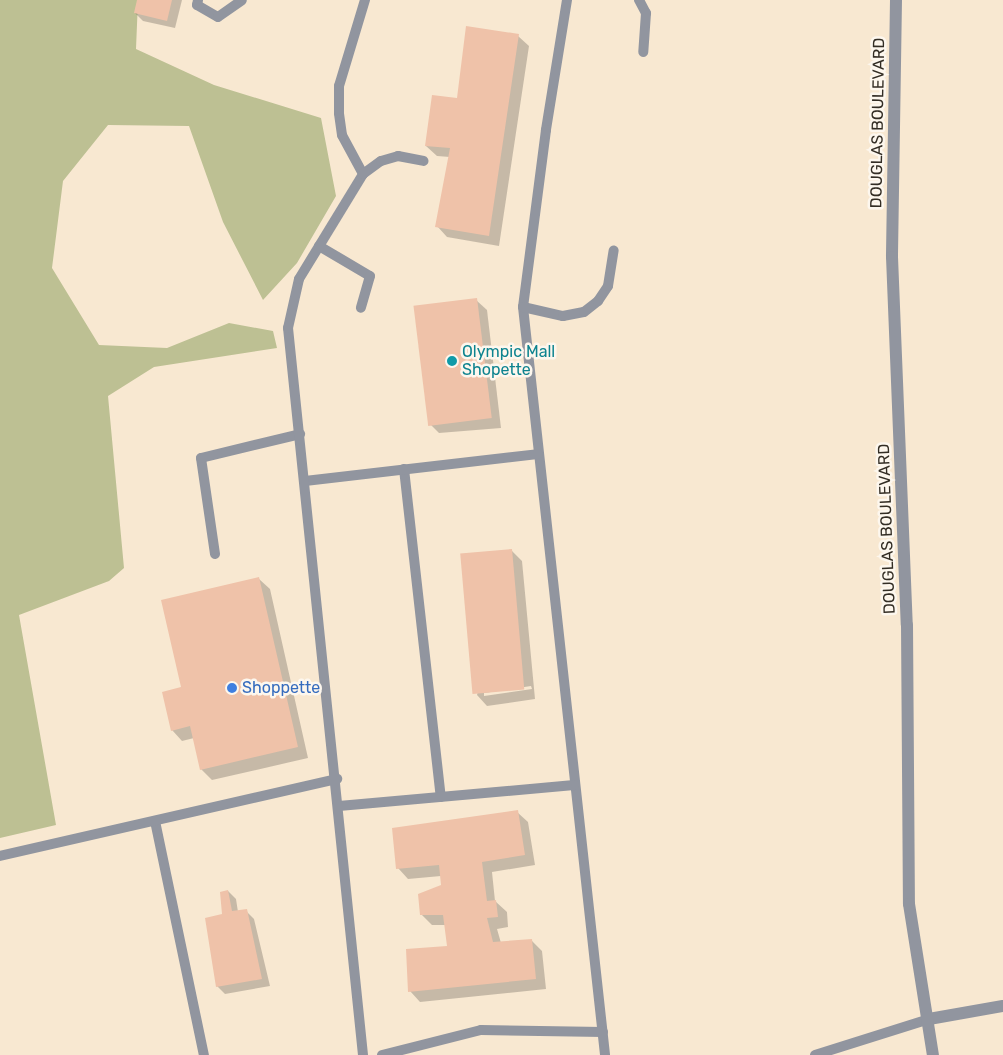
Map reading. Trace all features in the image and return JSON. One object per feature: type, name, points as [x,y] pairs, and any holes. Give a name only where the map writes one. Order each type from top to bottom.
[{"type":"street","name":"DOUGLAS BOULEVARD","points":[[896,0],[892,257],[906,625],[910,904],[933,1055]]},
{"type":"street","points":[[929,1019],[1003,1006]]},
{"type":"lane","points":[[198,0],[197,5],[218,17],[242,0]]},
{"type":"lane","points":[[363,174],[342,135],[339,113],[339,86],[365,0]]},
{"type":"lane","points":[[567,0],[546,130],[523,307],[537,454],[605,1055]]},
{"type":"lane","points":[[639,0],[646,13],[643,52]]},
{"type":"lane","points":[[363,1055],[337,780],[288,328],[299,279],[363,174],[382,161],[398,156],[424,160]]},
{"type":"lane","points":[[319,246],[370,276],[361,308]]},
{"type":"lane","points":[[523,307],[563,316],[584,312],[598,301],[608,286],[614,250]]},
{"type":"lane","points":[[215,554],[201,458],[300,434]]},
{"type":"lane","points":[[305,481],[537,454]]},
{"type":"lane","points":[[404,469],[441,797]]},
{"type":"lane","points":[[0,856],[337,780]]},
{"type":"lane","points":[[339,806],[574,785]]},
{"type":"lane","points":[[154,821],[204,1055]]},
{"type":"lane","points":[[815,1055],[929,1019]]},
{"type":"lane","points":[[382,1055],[481,1030],[602,1032]]},
{"type":"green space","points":[[0,0],[138,0],[136,49],[214,85],[321,118],[336,196],[297,263],[263,300],[223,222],[189,126],[108,125],[63,181],[52,268],[99,345],[167,348],[229,323],[273,331],[277,348],[154,367],[108,396],[124,568],[109,581],[19,615],[56,825],[0,838]]},
{"type":"building","points":[[137,0],[172,0],[167,21],[134,13]]},
{"type":"building","points":[[466,26],[519,34],[489,236],[435,227],[450,148],[425,146],[432,95],[457,98]]},
{"type":"building","name":"Olympic Mall Shopette","points":[[477,298],[492,418],[428,426],[413,306]]},
{"type":"building","points":[[512,549],[524,689],[472,694],[460,554]]},
{"type":"building","points":[[259,577],[298,747],[200,770],[190,726],[171,731],[162,692],[181,687],[161,600]]},
{"type":"building","points":[[518,810],[525,855],[482,862],[487,901],[496,900],[498,917],[487,918],[493,942],[532,939],[536,979],[408,992],[406,949],[447,946],[443,915],[420,915],[418,894],[441,885],[439,865],[396,869],[392,828]]},
{"type":"building","points":[[228,890],[232,911],[247,909],[262,979],[216,987],[205,918],[222,914],[220,892]]},
{"type":"place","name":"Olympic Mall Shopette","points":[[452,361]]},
{"type":"place","name":"Shoppette","points":[[232,688]]}]
